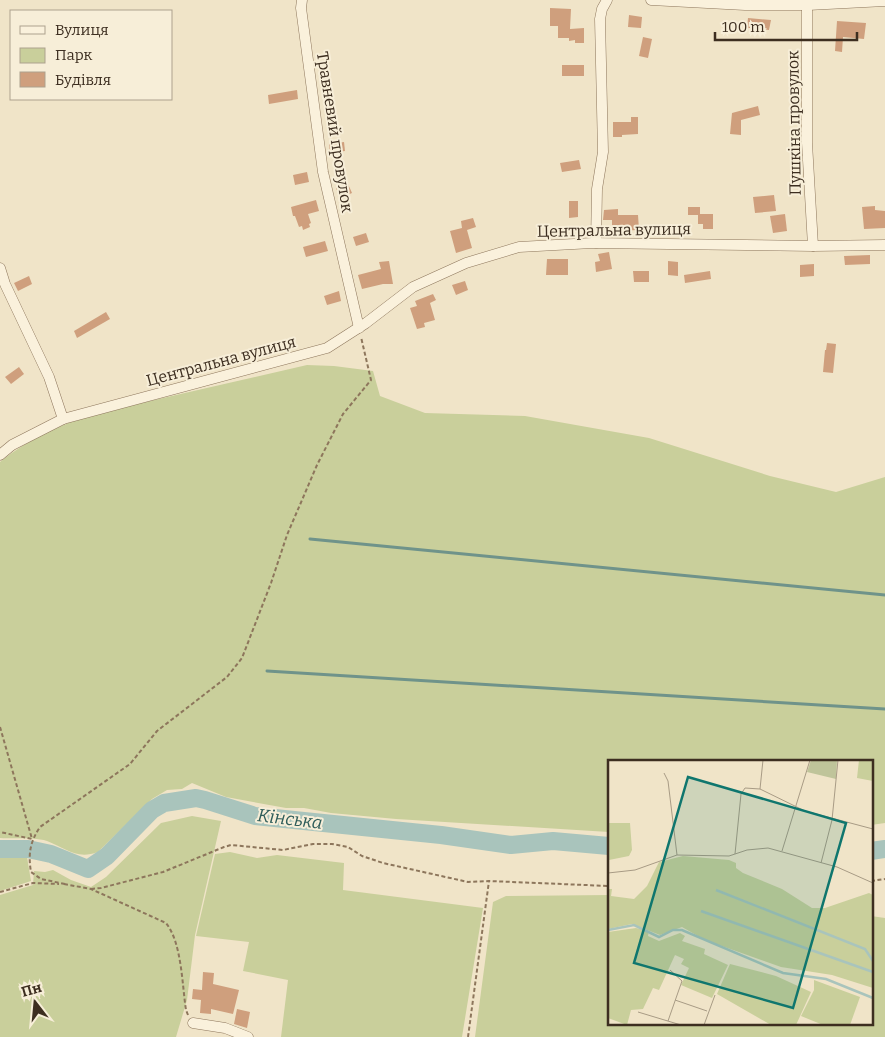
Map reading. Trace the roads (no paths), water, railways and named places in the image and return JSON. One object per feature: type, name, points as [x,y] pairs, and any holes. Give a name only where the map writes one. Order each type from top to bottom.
[{"type":"street","name":"Травневий провулок","points":[[302,0],[301,8],[323,172],[359,327]]},
{"type":"street","points":[[596,243],[597,189],[603,152],[600,19],[602,9],[607,0]]},
{"type":"street","points":[[651,0],[745,5],[885,1]]},
{"type":"street","name":"Пушкіна провулок","points":[[808,2],[806,69],[807,143],[813,246]]},
{"type":"street","name":"Центральна вулиця","points":[[0,455],[12,445],[63,419],[328,348],[413,287],[466,263],[520,247],[596,243],[885,245]]},
{"type":"street","points":[[0,268],[5,284],[49,377],[63,419]]},
{"type":"street","points":[[193,1023],[225,1028],[248,1037]]},
{"type":"waterway","points":[[310,539],[885,595]]},
{"type":"waterway","points":[[267,671],[885,709]]},
{"type":"waterway","name":"Кінська","points":[[0,849],[28,849],[51,854],[88,869],[107,856],[152,810],[164,803],[196,798],[255,816],[441,835],[511,845],[553,841],[608,846]]},
{"type":"waterway","name":"Кінська","points":[[872,851],[885,849]]}]
